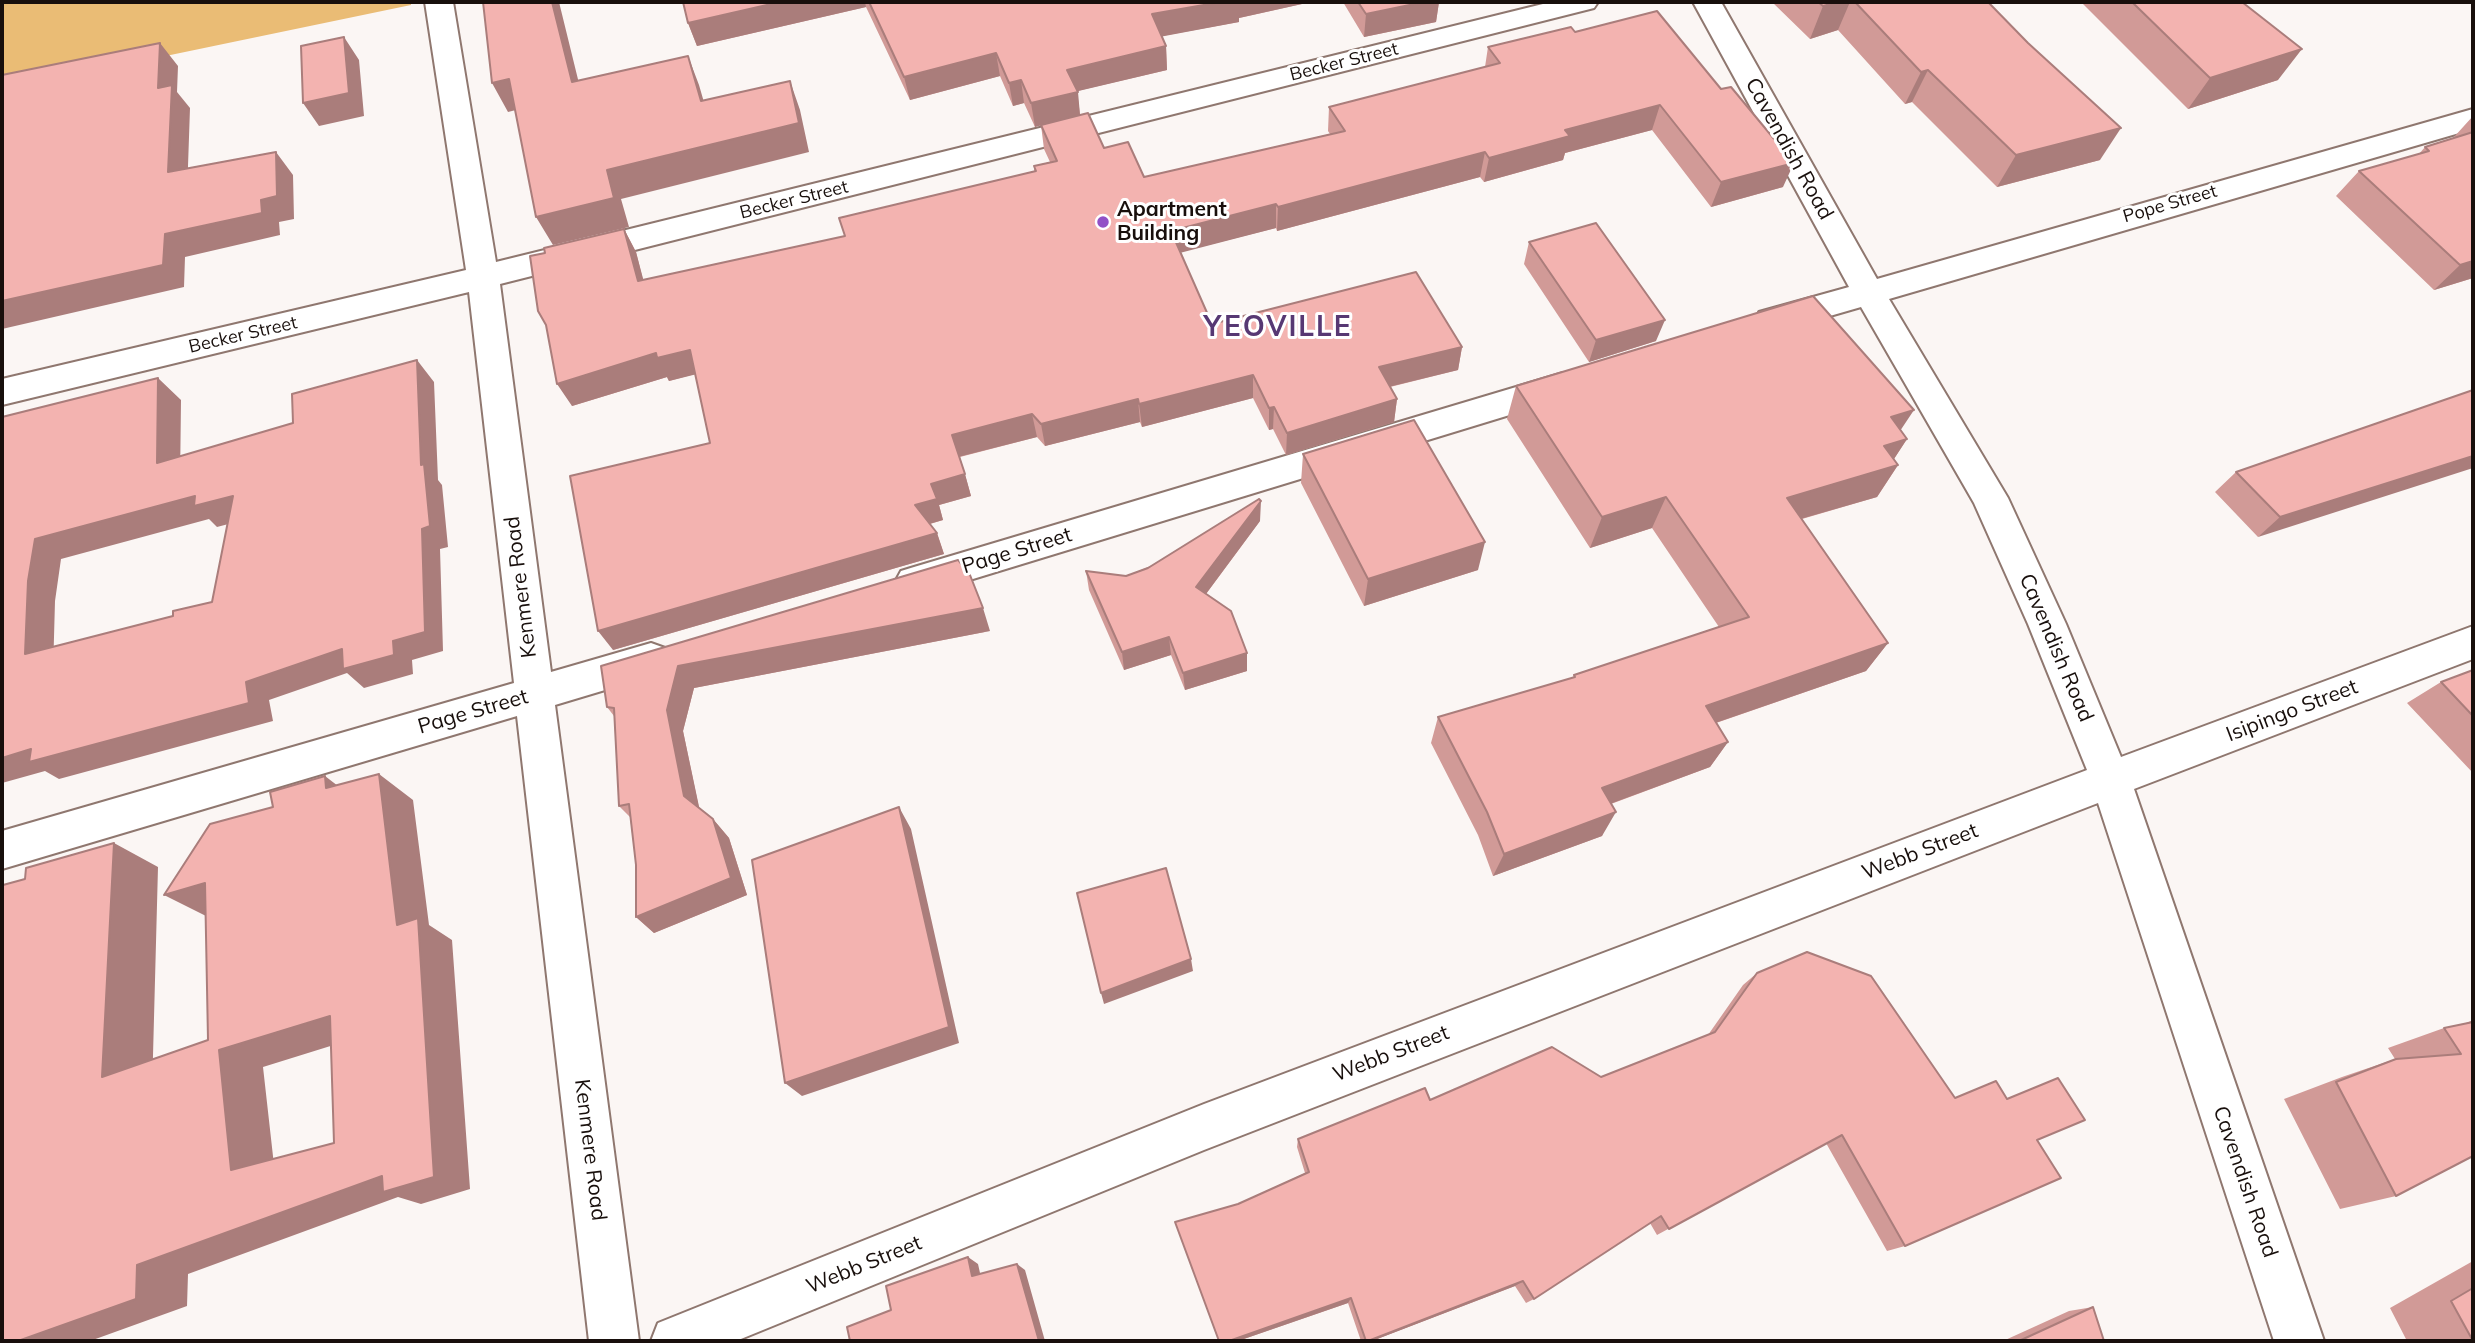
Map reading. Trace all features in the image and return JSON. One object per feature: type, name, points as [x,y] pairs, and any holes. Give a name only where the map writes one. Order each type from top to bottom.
[{"type":"street","name":"Kenmere Road","points":[[439,2],[483,277],[614,1341]]},
{"type":"street","name":"Becker Street","points":[[2,392],[483,277],[1487,13],[1584,2]]},
{"type":"street","name":"Cavendish Road","points":[[1707,2],[1868,291],[1990,498],[2047,624],[2111,780],[2299,1341]]},
{"type":"street","name":"Pope Street","points":[[1868,291],[2473,119]]},
{"type":"street","points":[[1735,332],[1868,291]]},
{"type":"street","name":"Page Street","points":[[880,592],[1601,374]]},
{"type":"street","name":"Isipingo Street","points":[[2111,780],[2473,642]]},
{"type":"street","name":"Page Street","points":[[2,850],[680,651]]},
{"type":"street","name":"Webb Street","points":[[676,1341],[1203,1126],[2111,780]]},
{"type":"shaded area","points":[[2,2],[411,2],[411,5],[2,90]]},
{"type":"building","points":[[483,2],[552,2],[572,82],[688,56],[701,101],[790,81],[799,123],[607,170],[614,198],[536,217],[509,79],[492,83]]},
{"type":"building","points":[[683,2],[780,2],[688,23]]},
{"type":"building","points":[[869,2],[1221,2],[1152,14],[1166,46],[1067,70],[1078,92],[1031,103],[1021,80],[1009,83],[996,53],[904,77]]},
{"type":"building","points":[[1358,2],[1424,2],[1366,14]]},
{"type":"building","points":[[1818,2],[1838,2],[1823,6]]},
{"type":"building","points":[[1855,2],[1988,2],[2028,43],[2121,128],[2016,155],[1928,70],[1921,72]]},
{"type":"building","points":[[2132,2],[2242,2],[2302,49],[2210,78]]},
{"type":"building","points":[[1657,11],[1721,89],[1731,87],[1794,163],[1721,182],[1660,105],[1565,130],[1570,136],[1489,158],[1485,152],[1278,207],[1276,204],[1171,231],[1212,324],[1416,272],[1462,347],[1379,367],[1397,399],[1287,433],[1274,407],[1269,408],[1253,375],[1139,404],[1138,399],[1041,424],[1032,414],[952,435],[965,474],[931,484],[937,499],[915,505],[937,533],[598,631],[570,476],[710,443],[690,350],[657,358],[656,353],[557,384],[546,325],[538,311],[530,256],[545,253],[544,248],[624,229],[638,281],[845,236],[839,218],[1036,171],[1034,166],[1057,161],[1041,125],[1088,113],[1104,148],[1128,142],[1144,177],[1345,131],[1329,107],[1500,63],[1488,47],[1571,27],[1575,32]]},
{"type":"building","points":[[344,37],[349,93],[303,103],[301,46]]},
{"type":"building","points":[[160,43],[158,88],[172,85],[168,172],[276,152],[277,196],[261,200],[262,213],[165,234],[163,265],[2,301],[2,75]]},
{"type":"building","points":[[2473,132],[2473,261],[2460,265],[2359,171],[2429,151],[2425,147]]},
{"type":"building","points":[[1596,223],[1665,320],[1596,340],[1529,242]]},
{"type":"building","points":[[1813,296],[1914,410],[1891,417],[1907,439],[1884,446],[1898,465],[1787,498],[1888,643],[1706,706],[1728,742],[1602,788],[1616,812],[1504,854],[1487,812],[1438,717],[1575,677],[1574,675],[1749,617],[1666,497],[1602,517],[1516,386]]},
{"type":"building","points":[[417,360],[421,465],[424,464],[430,526],[422,529],[425,632],[393,641],[394,655],[343,669],[342,649],[246,682],[249,703],[29,762],[31,749],[2,758],[2,417],[158,378],[157,463],[293,423],[292,394]],"holes":[[[195,496],[194,506],[233,496],[212,602],[173,611],[173,616],[25,654],[28,581],[35,539]]]},
{"type":"building","points":[[2473,390],[2473,456],[2280,517],[2236,472]]},
{"type":"building","points":[[1414,420],[1485,542],[1368,579],[1303,454]]},
{"type":"building","points":[[1259,499],[1261,501],[1196,587],[1231,611],[1247,653],[1183,673],[1169,637],[1122,652],[1086,571],[1126,576],[1148,568]]},
{"type":"building","points":[[958,560],[970,575],[983,608],[678,666],[667,710],[684,796],[713,819],[731,878],[636,917],[636,865],[629,804],[619,806],[614,708],[607,707],[601,666]]},
{"type":"building","points":[[2473,670],[2473,716],[2441,682]]},
{"type":"building","points":[[379,774],[397,925],[418,918],[434,1177],[383,1192],[382,1176],[137,1265],[136,1299],[18,1341],[2,1341],[3,885],[25,879],[26,868],[114,843],[102,1077],[208,1040],[205,883],[164,895],[210,824],[273,807],[270,792],[325,776],[326,788]],"holes":[[[330,1016],[334,1143],[231,1170],[219,1050]]]},
{"type":"building","points":[[899,807],[949,1027],[785,1083],[752,860]]},
{"type":"building","points":[[1166,868],[1191,959],[1101,993],[1077,893]]},
{"type":"building","points":[[1807,952],[1871,976],[1955,1098],[1996,1081],[2007,1099],[2058,1078],[2085,1120],[2037,1140],[2061,1178],[1905,1246],[1842,1135],[1669,1229],[1661,1216],[1534,1299],[1523,1281],[1366,1341],[1351,1298],[1229,1341],[1219,1341],[1175,1222],[1238,1204],[1309,1172],[1298,1139],[1425,1088],[1430,1100],[1552,1047],[1601,1077],[1715,1032],[1757,973]]},
{"type":"building","points":[[2473,1022],[2473,1156],[2396,1196],[2336,1082],[2396,1059],[2461,1054],[2444,1028]]},
{"type":"building","points":[[968,1257],[972,1276],[1017,1264],[1039,1341],[850,1341],[847,1327],[891,1310],[886,1286]]},
{"type":"building","points":[[2473,1288],[2473,1341],[2451,1301]]},
{"type":"building","points":[[2093,1307],[2104,1341],[2019,1341]]},
{"type":"place","name":"Apartment Building","points":[[1103,222]]},
{"type":"district","name":"YEOVILLE","points":[[1278,328]]}]
